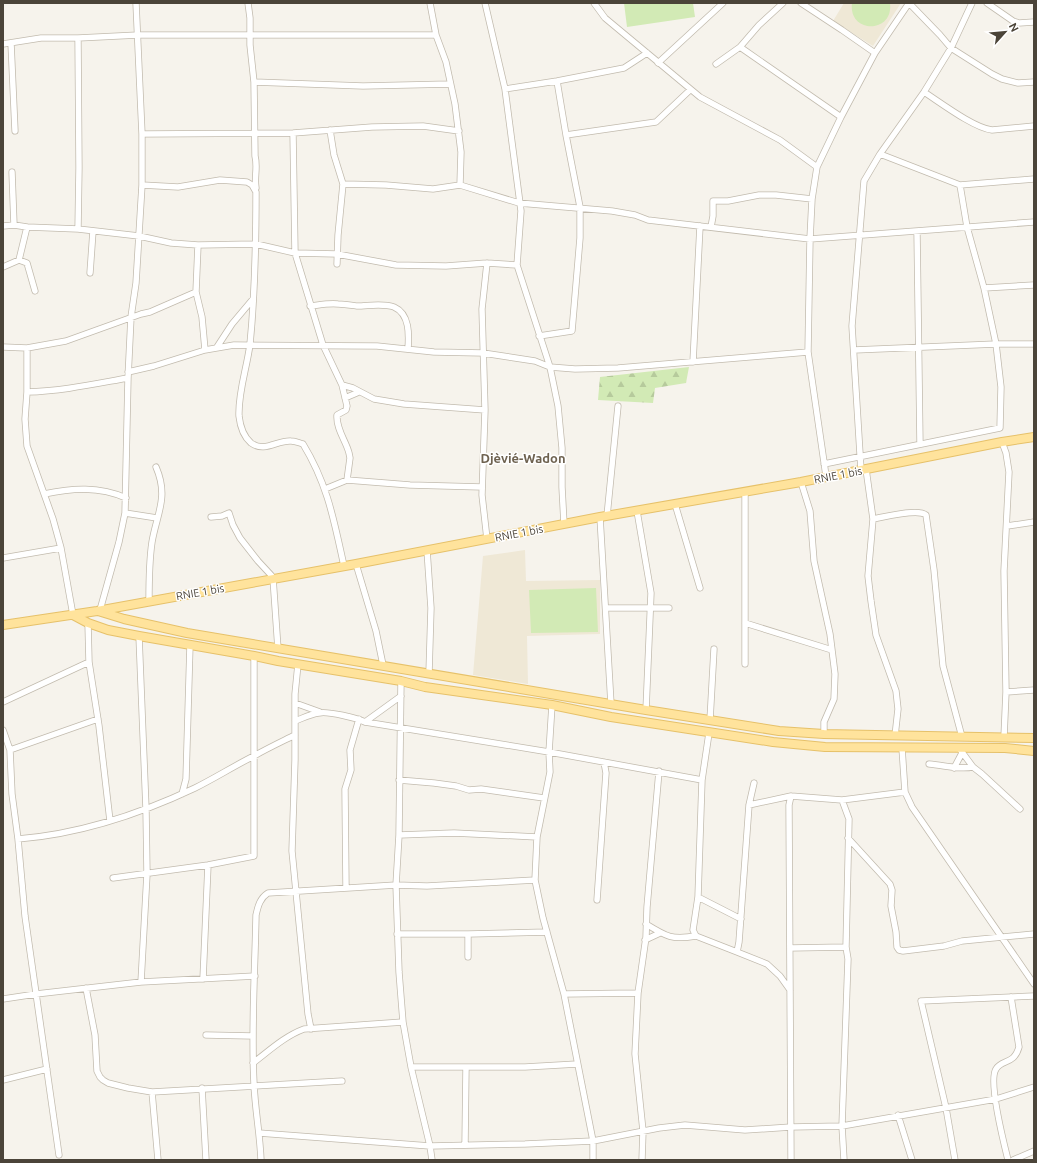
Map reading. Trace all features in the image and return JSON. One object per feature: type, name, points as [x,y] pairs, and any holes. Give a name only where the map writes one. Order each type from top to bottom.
[{"type":"main road","name":"RNIE 1 bis","points":[[3,625],[72,615],[356,564],[603,516],[801,482],[1034,437]]},
{"type":"main road","points":[[98,610],[124,619],[187,633],[779,731],[895,736],[1034,738]]},
{"type":"main road","points":[[72,615],[88,623],[108,630],[139,636],[382,679],[401,681],[426,687],[552,705],[611,717],[709,733],[773,742],[825,747],[960,750],[1005,748],[1034,751]]},
{"type":"street","points":[[98,610],[119,542],[125,513],[126,498],[128,375],[131,317],[136,284],[142,186],[142,134],[136,3]]},
{"type":"street","points":[[248,3],[254,82],[256,133],[255,156],[257,163],[254,179],[256,192],[256,244],[250,345],[240,403],[241,428],[250,442],[257,446],[272,446],[291,441],[303,444],[321,478],[329,501],[344,566]]},
{"type":"street","points":[[430,3],[436,35],[446,62],[455,104],[461,152],[460,185]]},
{"type":"street","points":[[485,3],[506,89],[521,221],[517,265],[550,367],[558,406],[562,448],[564,524]]},
{"type":"street","points":[[594,3],[604,18],[690,90],[700,97],[780,140],[817,168]]},
{"type":"street","points":[[658,63],[723,3]]},
{"type":"street","points":[[716,64],[740,47],[759,25],[783,3]]},
{"type":"street","points":[[801,3],[875,53]]},
{"type":"street","points":[[826,476],[808,352],[810,239],[812,199],[817,168],[841,117],[875,53],[909,3],[951,48],[1002,79],[1018,83],[1034,82]]},
{"type":"street","points":[[895,736],[898,709],[896,691],[876,635],[869,582],[869,558],[873,519],[861,456],[852,326],[864,181],[880,154],[924,92],[951,48],[972,3]]},
{"type":"street","points":[[987,3],[1019,23],[1034,22]]},
{"type":"street","points":[[3,44],[41,38],[138,35],[436,35]]},
{"type":"street","points":[[78,38],[80,168],[78,229]]},
{"type":"street","points":[[11,43],[15,131]]},
{"type":"street","points":[[740,47],[841,117]]},
{"type":"street","points":[[506,89],[624,68],[647,53]]},
{"type":"street","points":[[539,336],[572,331],[580,238],[580,207],[557,81]]},
{"type":"street","points":[[254,82],[363,86],[450,84]]},
{"type":"street","points":[[566,135],[656,122],[690,90]]},
{"type":"street","points":[[924,92],[972,123],[986,130],[1034,126]]},
{"type":"street","points":[[142,134],[293,133],[372,127],[423,126],[459,131]]},
{"type":"street","points":[[330,130],[334,155],[343,184],[337,264]]},
{"type":"street","points":[[293,133],[295,253],[323,345],[342,385],[347,406],[346,410],[337,415],[338,425],[349,453],[347,480]]},
{"type":"street","points":[[880,154],[960,185],[1034,179]]},
{"type":"street","points":[[12,172],[14,225]]},
{"type":"street","points":[[142,186],[178,187],[220,180],[247,182],[252,185],[256,192]]},
{"type":"street","points":[[343,184],[386,185],[433,189],[460,185],[519,203],[580,207],[635,215],[648,220],[810,239],[1034,222]]},
{"type":"street","points":[[824,464],[1000,428],[1001,387],[996,344],[984,288],[967,227],[960,185]]},
{"type":"street","points":[[711,227],[713,201],[728,201],[759,195],[776,195],[812,199]]},
{"type":"street","points":[[3,226],[14,225],[78,229],[139,236],[163,242],[198,245],[256,244],[295,253],[337,254],[396,264],[446,266],[487,263],[517,265]]},
{"type":"street","points":[[693,362],[700,226]]},
{"type":"street","points":[[19,260],[27,227]]},
{"type":"street","points":[[90,273],[93,231]]},
{"type":"street","points":[[917,231],[920,444]]},
{"type":"street","points":[[198,245],[196,292],[202,317],[204,350]]},
{"type":"street","points":[[3,267],[19,260],[27,263],[35,291]]},
{"type":"street","points":[[487,263],[482,309],[485,410],[482,495],[487,539]]},
{"type":"street","points":[[984,288],[1034,285]]},
{"type":"street","points":[[3,347],[27,348],[66,341],[131,317],[150,312],[196,292]]},
{"type":"street","points":[[217,347],[232,324],[253,299]]},
{"type":"street","points":[[310,306],[336,303],[356,306],[395,307],[407,324],[409,334],[408,349]]},
{"type":"street","points":[[854,350],[996,344],[1034,344]]},
{"type":"street","points":[[27,392],[79,388],[128,375],[204,350],[217,347],[250,345],[377,346],[434,352],[483,353],[535,361],[550,367],[575,369],[618,368],[808,352]]},
{"type":"street","points":[[27,348],[27,392],[25,419],[27,446],[53,519],[60,548],[72,615]]},
{"type":"street","points":[[342,385],[353,388],[374,399],[404,404],[485,410]]},
{"type":"street","points":[[345,398],[360,392]]},
{"type":"street","points":[[611,704],[603,516],[618,406]]},
{"type":"street","points":[[1002,442],[1006,453],[1009,472],[1004,571],[1006,692],[1004,737]]},
{"type":"street","points":[[149,601],[150,556],[161,504],[162,489],[156,467]]},
{"type":"street","points":[[325,490],[347,480],[410,485],[482,486]]},
{"type":"street","points":[[801,482],[809,507],[814,561],[832,650],[835,674],[834,699],[824,722],[824,734]]},
{"type":"street","points":[[44,494],[83,489],[126,498]]},
{"type":"street","points":[[745,492],[745,664]]},
{"type":"street","points":[[674,504],[700,588]]},
{"type":"street","points":[[637,510],[651,593],[646,710]]},
{"type":"street","points":[[873,519],[922,512],[926,515],[934,570],[943,666],[962,737]]},
{"type":"street","points":[[125,513],[158,518]]},
{"type":"street","points":[[211,517],[222,516],[229,513],[240,538],[273,578],[278,649]]},
{"type":"street","points":[[1007,526],[1034,522]]},
{"type":"street","points":[[3,558],[60,548]]},
{"type":"street","points":[[427,550],[431,608],[429,673]]},
{"type":"street","points":[[356,564],[378,638],[383,665]]},
{"type":"street","points":[[606,608],[669,608]]},
{"type":"street","points":[[88,623],[89,662],[98,718],[110,821]]},
{"type":"street","points":[[745,623],[832,650]]},
{"type":"street","points":[[139,636],[146,809],[146,874],[141,982]]},
{"type":"street","points":[[182,794],[186,779],[190,645]]},
{"type":"street","points":[[710,720],[714,650]]},
{"type":"street","points":[[114,878],[208,865],[254,856],[254,656]]},
{"type":"street","points":[[3,702],[89,662]]},
{"type":"street","points":[[298,664],[295,703],[292,851],[308,1014],[311,1028]]},
{"type":"street","points":[[401,681],[399,835],[396,885],[399,972],[403,1022],[411,1067],[432,1160]]},
{"type":"street","points":[[1006,692],[1034,690]]},
{"type":"street","points":[[366,722],[401,696]]},
{"type":"street","points":[[295,703],[320,712],[359,719],[366,722],[401,726],[702,780]]},
{"type":"street","points":[[552,705],[549,752],[550,772],[537,837],[535,880],[564,994],[593,1140],[593,1160]]},
{"type":"street","points":[[295,721],[320,712]]},
{"type":"street","points":[[10,750],[98,718]]},
{"type":"street","points":[[346,888],[345,789],[351,770],[350,750],[359,719]]},
{"type":"street","points":[[3,730],[10,750],[12,794],[25,916],[59,1155]]},
{"type":"street","points":[[696,936],[693,930],[698,897],[702,780],[709,733]]},
{"type":"street","points":[[18,839],[60,834],[110,821],[146,809],[182,794],[254,755],[295,735]]},
{"type":"street","points":[[902,748],[905,792],[912,807],[1034,984]]},
{"type":"street","points":[[960,750],[973,767],[1020,809]]},
{"type":"street","points":[[954,768],[960,750]]},
{"type":"street","points":[[598,900],[606,773],[604,762]]},
{"type":"street","points":[[606,773],[614,763]]},
{"type":"street","points":[[929,764],[964,769],[973,767]]},
{"type":"street","points":[[642,1160],[643,1131],[635,1054],[638,993],[645,940],[658,771]]},
{"type":"street","points":[[186,779],[196,787]]},
{"type":"street","points":[[399,780],[456,786],[469,790],[481,789],[544,798]]},
{"type":"street","points":[[737,952],[741,919],[749,806],[754,783]]},
{"type":"street","points":[[749,806],[791,796],[842,800],[905,792]]},
{"type":"street","points":[[791,796],[789,805],[791,1160]]},
{"type":"street","points":[[783,798],[789,805]]},
{"type":"street","points":[[842,800],[848,819],[846,947],[848,959],[842,1126],[844,1160]]},
{"type":"street","points":[[399,835],[454,833],[537,837]]},
{"type":"street","points":[[848,838],[890,884],[892,890],[891,906],[897,947],[899,950],[903,951],[944,946],[962,941],[1034,934]]},
{"type":"street","points":[[203,979],[208,865]]},
{"type":"street","points":[[261,1160],[260,1133],[254,1085],[253,1036],[256,915],[261,899],[268,892],[396,885],[427,886],[535,880]]},
{"type":"street","points":[[698,897],[741,919]]},
{"type":"street","points":[[646,924],[660,933],[675,938],[696,936],[767,964],[780,976],[790,990]]},
{"type":"street","points":[[398,934],[547,932]]},
{"type":"street","points":[[645,940],[660,933]]},
{"type":"street","points":[[468,934],[468,957]]},
{"type":"street","points":[[790,948],[846,947]]},
{"type":"street","points":[[3,999],[141,982],[255,976]]},
{"type":"street","points":[[86,988],[95,1035],[97,1071],[103,1080],[128,1088],[152,1092],[342,1081]]},
{"type":"street","points":[[564,994],[638,993]]},
{"type":"street","points":[[955,1160],[946,1108],[921,1001],[1034,996]]},
{"type":"street","points":[[1008,1160],[996,1099],[993,1075],[999,1065],[1013,1058],[1018,1053],[1019,1047],[1011,997]]},
{"type":"street","points":[[253,1063],[284,1039],[295,1032],[304,1029],[403,1022]]},
{"type":"street","points":[[206,1035],[253,1036]]},
{"type":"street","points":[[411,1067],[525,1067],[577,1064]]},
{"type":"street","points":[[465,1145],[466,1067]]},
{"type":"street","points":[[3,1080],[47,1069]]},
{"type":"street","points":[[260,1133],[430,1146],[525,1144],[593,1140],[685,1125],[745,1130],[842,1126],[996,1099],[1034,1087]]},
{"type":"street","points":[[202,1088],[206,1160]]},
{"type":"street","points":[[152,1092],[158,1160]]},
{"type":"street","points":[[898,1115],[912,1160]]},
{"type":"street","points":[[1013,1160],[1034,1151]]},
{"type":"shaded area","points":[[844,3],[901,3],[873,46],[833,21]]},
{"type":"shaded area","points":[[525,550],[526,581],[600,580],[600,634],[527,636],[528,684],[473,675],[483,556]]},
{"type":"green space","points":[[624,3],[693,3],[695,17],[627,27]]},
{"type":"green space","points":[[852,3],[890,3],[889,13],[885,20],[879,25],[863,25],[857,20],[853,13]]},
{"type":"green space","points":[[689,367],[686,383],[655,388],[653,403],[598,400],[600,377]]},
{"type":"green space","points":[[596,588],[598,632],[531,633],[529,590]]},
{"type":"district","name":"Djèvié-Wadon","points":[[523,458]]}]
